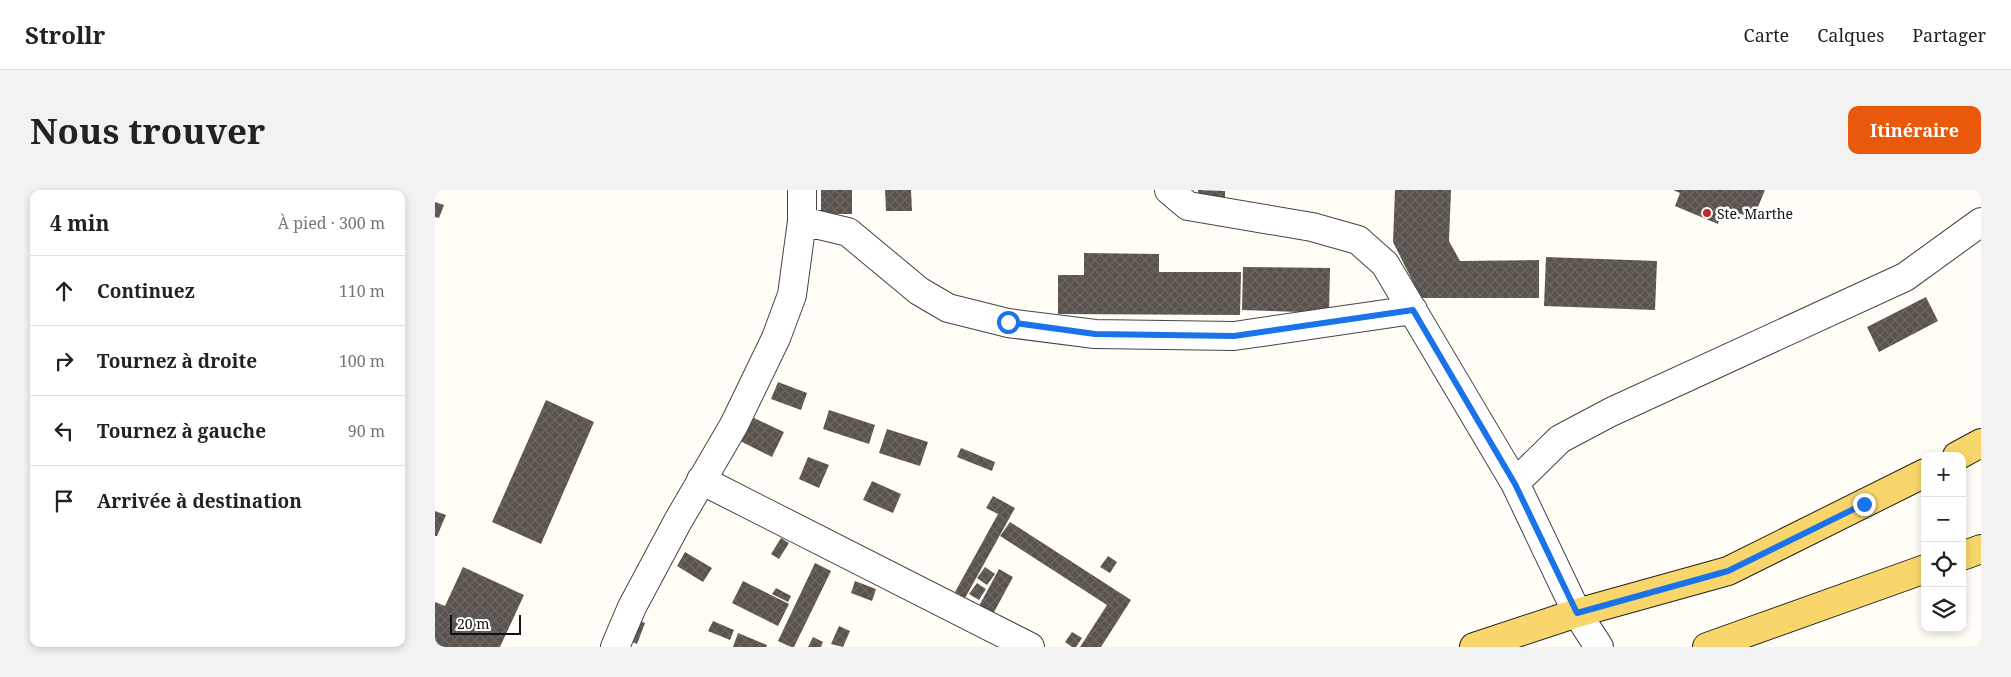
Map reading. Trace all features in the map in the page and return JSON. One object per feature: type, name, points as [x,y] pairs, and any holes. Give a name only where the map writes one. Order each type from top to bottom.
[{"type":"main road","points":[[1964,452],[1981,443]]},
{"type":"main road","points":[[1474,647],[1577,613],[1728,571],[1921,475]]},
{"type":"main road","points":[[1966,555],[1981,549]]},
{"type":"main road","points":[[1707,647],[1921,570]]},
{"type":"street","points":[[615,647],[632,607],[701,480],[734,425],[775,338],[792,295],[802,221],[803,190]]},
{"type":"street","points":[[1169,190],[1189,206],[1312,227],[1358,240],[1385,264],[1515,484],[1577,613],[1599,647]]},
{"type":"street","points":[[802,221],[848,232],[919,291],[947,308],[1008,322],[1095,334],[1234,336],[1413,310]]},
{"type":"street","points":[[1515,484],[1560,439],[1611,412],[1905,276],[1981,222]]},
{"type":"street","points":[[701,480],[1030,647]]},
{"type":"building","points":[[821,190],[852,190],[852,214],[821,214]]},
{"type":"building","points":[[885,190],[911,190],[912,211],[886,211]]},
{"type":"building","points":[[1198,190],[1225,191],[1225,206],[1199,207]]},
{"type":"building","points":[[1395,190],[1451,190],[1449,241],[1460,261],[1539,260],[1539,298],[1421,298],[1393,242]]},
{"type":"building","name":"Ste. Marthe","points":[[1673,190],[1765,190],[1753,219],[1724,207],[1718,224],[1675,206],[1680,193]]},
{"type":"building","points":[[435,202],[444,205],[439,218],[435,217]]},
{"type":"building","points":[[1084,253],[1159,254],[1159,272],[1241,272],[1240,315],[1058,314],[1058,275],[1084,275]]},
{"type":"building","points":[[1546,257],[1657,261],[1655,310],[1544,306]]},
{"type":"building","points":[[1243,267],[1330,268],[1329,313],[1242,310]]},
{"type":"building","points":[[1926,297],[1938,321],[1879,352],[1867,327]]},
{"type":"building","points":[[778,382],[807,393],[801,410],[771,399]]},
{"type":"building","points":[[546,400],[594,422],[541,544],[492,522]]},
{"type":"building","points":[[829,410],[875,425],[869,444],[823,429]]},
{"type":"building","points":[[752,417],[784,432],[772,457],[740,441]]},
{"type":"building","points":[[887,429],[928,442],[920,466],[879,453]]},
{"type":"building","points":[[961,448],[995,462],[992,471],[957,457]]},
{"type":"building","points":[[808,457],[829,465],[819,488],[799,479]]},
{"type":"building","points":[[872,481],[901,494],[893,513],[863,500]]},
{"type":"building","points":[[993,496],[1015,508],[965,598],[955,592],[998,514],[986,508]]},
{"type":"building","points":[[435,511],[446,515],[437,536],[435,536]]},
{"type":"building","points":[[1010,522],[1131,600],[1101,647],[1080,647],[1107,605],[1000,536]]},
{"type":"building","points":[[781,538],[789,543],[779,559],[771,554]]},
{"type":"building","points":[[685,552],[712,568],[703,582],[677,566]]},
{"type":"building","points":[[1108,556],[1117,562],[1110,573],[1100,567]]},
{"type":"building","points":[[815,563],[831,571],[794,647],[791,647],[778,641]]},
{"type":"building","points":[[463,567],[524,595],[500,647],[435,647],[435,602],[445,606]]},
{"type":"building","points":[[985,567],[995,574],[987,585],[977,578]]},
{"type":"building","points":[[999,569],[1013,577],[993,614],[979,606]]},
{"type":"building","points":[[743,581],[789,604],[778,626],[732,603]]},
{"type":"building","points":[[855,581],[876,589],[872,601],[851,593]]},
{"type":"building","points":[[977,583],[986,589],[979,600],[969,594]]},
{"type":"building","points":[[776,588],[791,596],[788,602],[772,594]]},
{"type":"building","points":[[634,618],[645,623],[637,644],[626,639]]},
{"type":"building","points":[[713,621],[734,630],[730,640],[708,631]]},
{"type":"building","points":[[839,626],[850,631],[843,647],[831,644]]},
{"type":"building","points":[[1072,632],[1082,638],[1076,647],[1072,647],[1065,642]]},
{"type":"building","points":[[738,633],[767,645],[766,647],[733,647]]},
{"type":"building","points":[[813,637],[823,642],[821,647],[808,647]]},
{"type":"place","name":"Ste. Marthe","points":[[1707,213]]},
{"type":"route","points":[[1008,322],[1095,334],[1234,336],[1413,310],[1515,484],[1559,572],[1577,613],[1728,571],[1864,504]]}]
